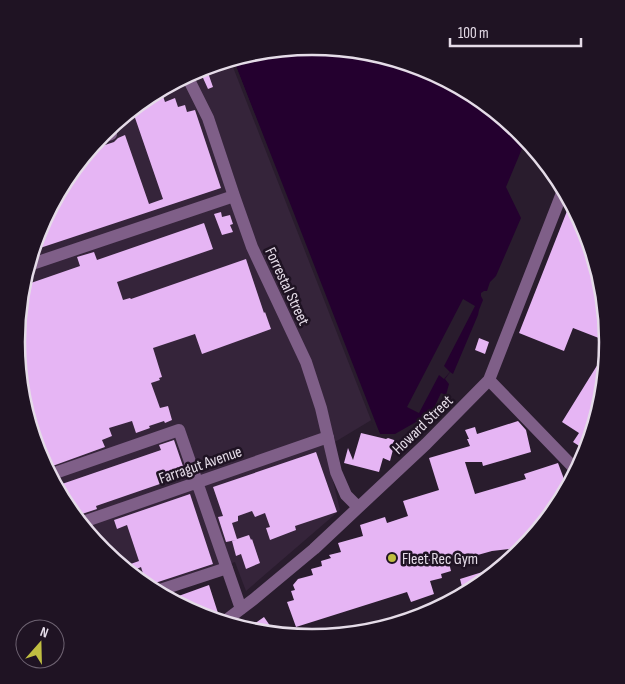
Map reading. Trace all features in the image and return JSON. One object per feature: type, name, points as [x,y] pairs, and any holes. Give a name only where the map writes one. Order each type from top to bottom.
[{"type":"street","name":"Forrestal Street","points":[[190,82],[208,118],[252,247],[306,362],[321,408],[336,472],[346,494],[358,507]]},
{"type":"street","points":[[37,261],[234,196]]},
{"type":"street","name":"Howard Street","points":[[230,617],[314,549],[426,444],[489,380],[560,197]]},
{"type":"street","points":[[489,380],[572,465]]},
{"type":"street","points":[[57,472],[179,430],[241,609]]},
{"type":"street","name":"Farragut Avenue","points":[[87,521],[328,437]]},
{"type":"street","points":[[165,588],[227,568]]},
{"type":"shaded area","points":[[294,55],[331,55],[387,64],[423,76],[456,93],[488,114],[523,146],[506,187],[521,218],[496,276],[490,282],[487,291],[481,293],[483,300],[478,315],[453,374],[450,372],[445,379],[449,384],[446,395],[441,393],[430,414],[395,434],[380,434],[235,65]]},
{"type":"shaded area","points":[[235,65],[373,419],[325,448],[340,510],[246,591],[235,562],[160,586],[137,570],[96,532],[73,502],[55,469],[40,434],[27,380],[25,342],[27,304],[40,250],[64,198],[84,167],[96,152],[123,126],[153,103],[202,76]]},
{"type":"pier","points":[[236,65],[380,434],[377,434],[232,66]]},
{"type":"pier","points":[[463,299],[475,306],[444,366],[450,372],[444,379],[439,375],[419,413],[407,407]]},
{"type":"building","points":[[208,74],[213,87],[208,89],[202,76]]},
{"type":"building","points":[[163,97],[165,102],[175,98],[178,107],[185,105],[187,112],[195,110],[221,188],[41,248],[64,198],[84,167],[102,146],[114,142],[125,135],[149,204],[163,199],[134,116]]},
{"type":"building","points":[[567,211],[578,232],[590,268],[598,304],[600,338],[573,328],[564,351],[519,333]]},
{"type":"building","points":[[221,212],[222,217],[230,215],[233,224],[230,225],[233,232],[222,235],[214,214]]},
{"type":"building","points":[[204,223],[213,249],[117,282],[123,300],[131,299],[246,259],[271,329],[202,354],[195,334],[153,348],[162,377],[159,378],[160,380],[151,383],[160,408],[168,406],[172,420],[149,426],[150,428],[136,433],[132,421],[109,428],[112,436],[102,440],[105,447],[53,466],[40,434],[27,380],[25,342],[27,304],[32,283],[80,266],[77,257],[94,252],[97,260]]},
{"type":"building","points":[[479,338],[489,342],[485,354],[475,350]]},
{"type":"building","points":[[599,362],[598,380],[590,416],[580,447],[573,442],[579,433],[562,422]]},
{"type":"building","points":[[518,421],[526,430],[531,452],[483,466],[482,462],[465,462],[475,494],[526,479],[524,474],[558,463],[565,479],[552,502],[529,532],[513,548],[492,551],[449,563],[451,571],[441,574],[442,578],[430,581],[434,594],[411,602],[407,592],[296,627],[287,602],[294,600],[291,591],[295,590],[293,585],[298,579],[313,575],[311,569],[322,566],[321,561],[331,558],[329,555],[341,552],[338,543],[363,536],[360,525],[385,517],[387,523],[408,516],[403,501],[439,490],[429,458],[470,446],[465,430],[475,427],[477,434]]},
{"type":"building","points":[[361,433],[388,438],[395,442],[390,461],[383,458],[379,472],[344,463],[348,448],[353,460]]},
{"type":"building","points":[[174,440],[186,475],[96,506],[97,509],[82,514],[63,484],[161,450],[159,445]]},
{"type":"building","points":[[316,452],[337,512],[295,526],[296,530],[270,540],[266,528],[270,527],[265,513],[255,517],[252,511],[238,516],[238,521],[232,523],[237,539],[249,535],[260,563],[246,569],[241,554],[236,556],[232,541],[236,540],[226,542],[218,517],[223,516],[213,487]]},
{"type":"building","points":[[190,494],[213,564],[156,583],[143,574],[141,567],[136,569],[130,564],[139,561],[127,525],[117,529],[114,520]]},
{"type":"building","points":[[487,570],[462,587],[460,579]]},
{"type":"building","points":[[209,585],[218,613],[202,608],[178,596]]},
{"type":"building","points":[[264,617],[270,626],[256,624],[254,624]]},
{"type":"place","name":"Fleet Rec Gym","points":[[392,558]]}]
